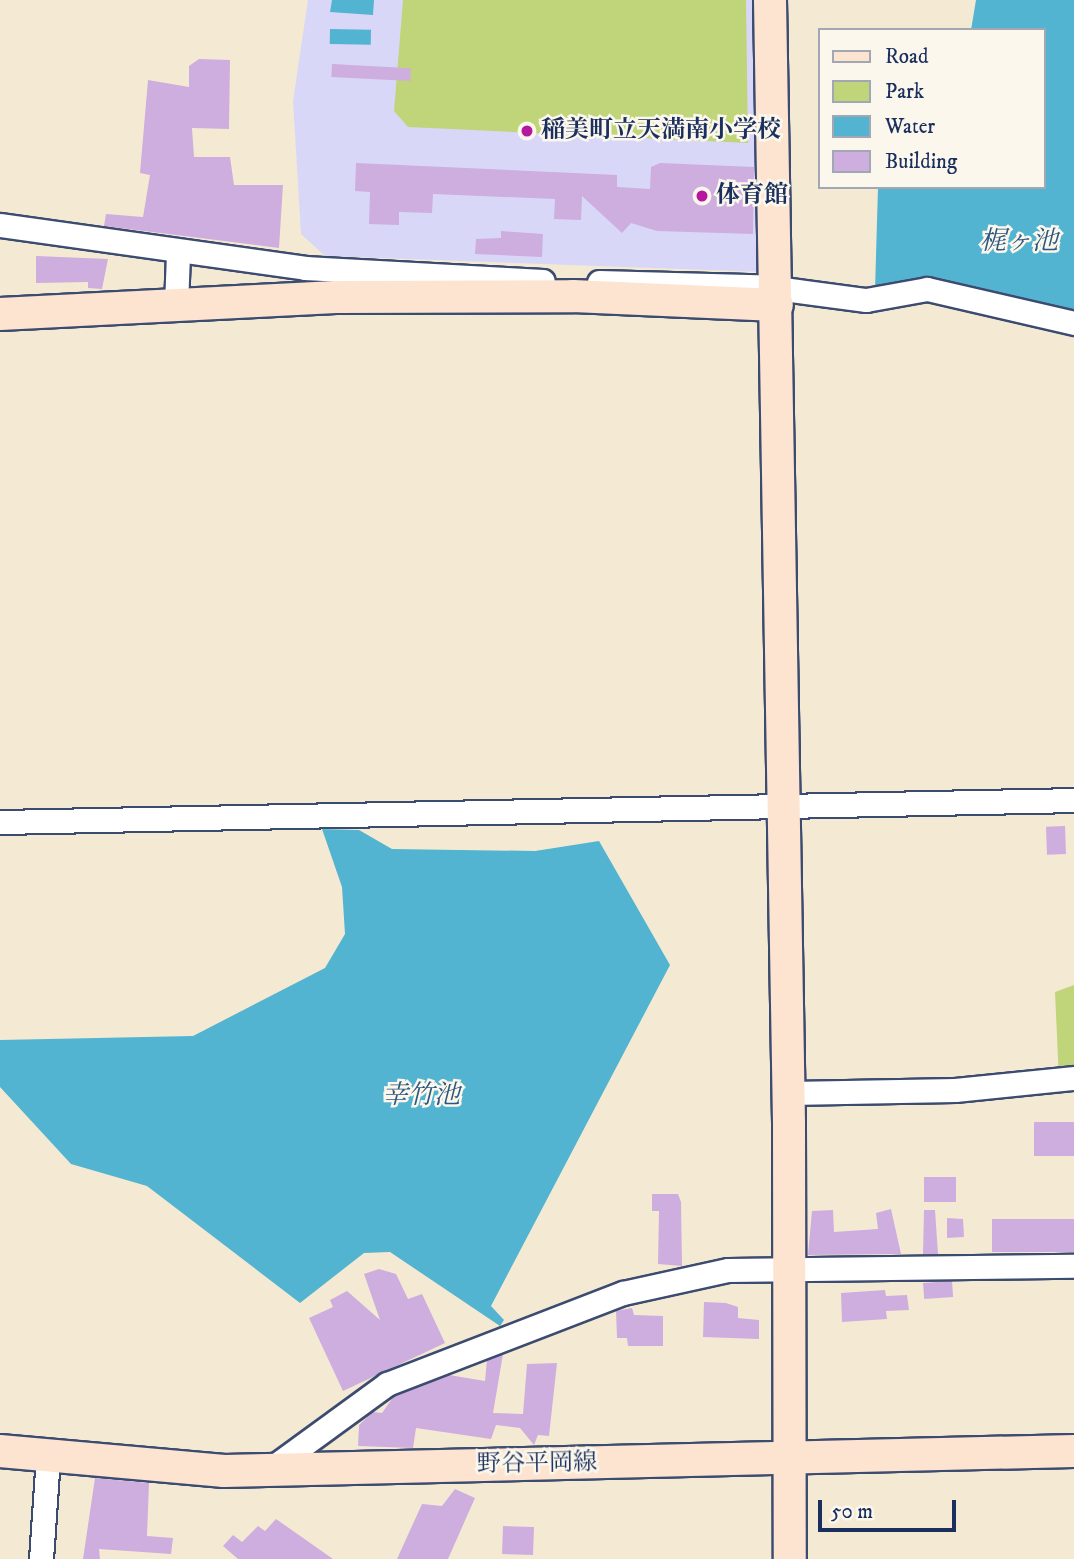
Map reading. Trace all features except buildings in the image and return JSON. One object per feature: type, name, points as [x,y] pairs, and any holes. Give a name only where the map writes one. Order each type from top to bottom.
[{"type":"street","points":[[770,0],[770,293],[785,803],[789,1093],[787,1270],[792,1458],[790,1559]]},
{"type":"street","points":[[0,225],[178,254],[517,281],[866,300],[928,289],[1074,323]]},
{"type":"street","points":[[176,306],[178,254]]},
{"type":"street","points":[[0,314],[176,306],[770,293]]},
{"type":"street","points":[[0,822],[333,819],[785,803],[1074,800]]},
{"type":"street","points":[[789,1093],[955,1090],[1074,1079]]},
{"type":"street","points":[[269,1470],[387,1384],[516,1329],[622,1293],[728,1270],[1074,1266]]},
{"type":"street","name":"野谷平岡線","points":[[0,1451],[269,1470],[1074,1451]]},
{"type":"street","points":[[41,1559],[48,1456]]},
{"type":"shaded area","name":"稲美町立天満南小学校","points":[[308,0],[757,0],[763,272],[325,256],[301,234],[293,101]]},
{"type":"green space","points":[[403,0],[746,0],[748,143],[408,127],[394,111]]},
{"type":"green space","points":[[1074,985],[1074,1079],[1059,1081],[1055,992]]},
{"type":"water","points":[[332,0],[374,0],[373,15],[330,12]]},
{"type":"water","name":"梶ヶ池","points":[[976,0],[1074,0],[1074,316],[925,281],[875,290],[878,189],[1046,189],[1046,28],[971,28]]},
{"type":"water","points":[[330,29],[371,30],[371,45],[330,44]]},
{"type":"water","name":"幸竹池","points":[[322,829],[359,830],[392,849],[535,851],[599,841],[670,965],[491,1306],[504,1320],[500,1326],[390,1252],[364,1253],[300,1303],[147,1186],[71,1164],[0,1087],[0,1040],[193,1036],[325,968],[345,934],[342,887]]},
{"type":"place","name":"稲美町立天満南小学校","points":[[527,131]]},
{"type":"place","name":"体育館","points":[[702,196]]}]
